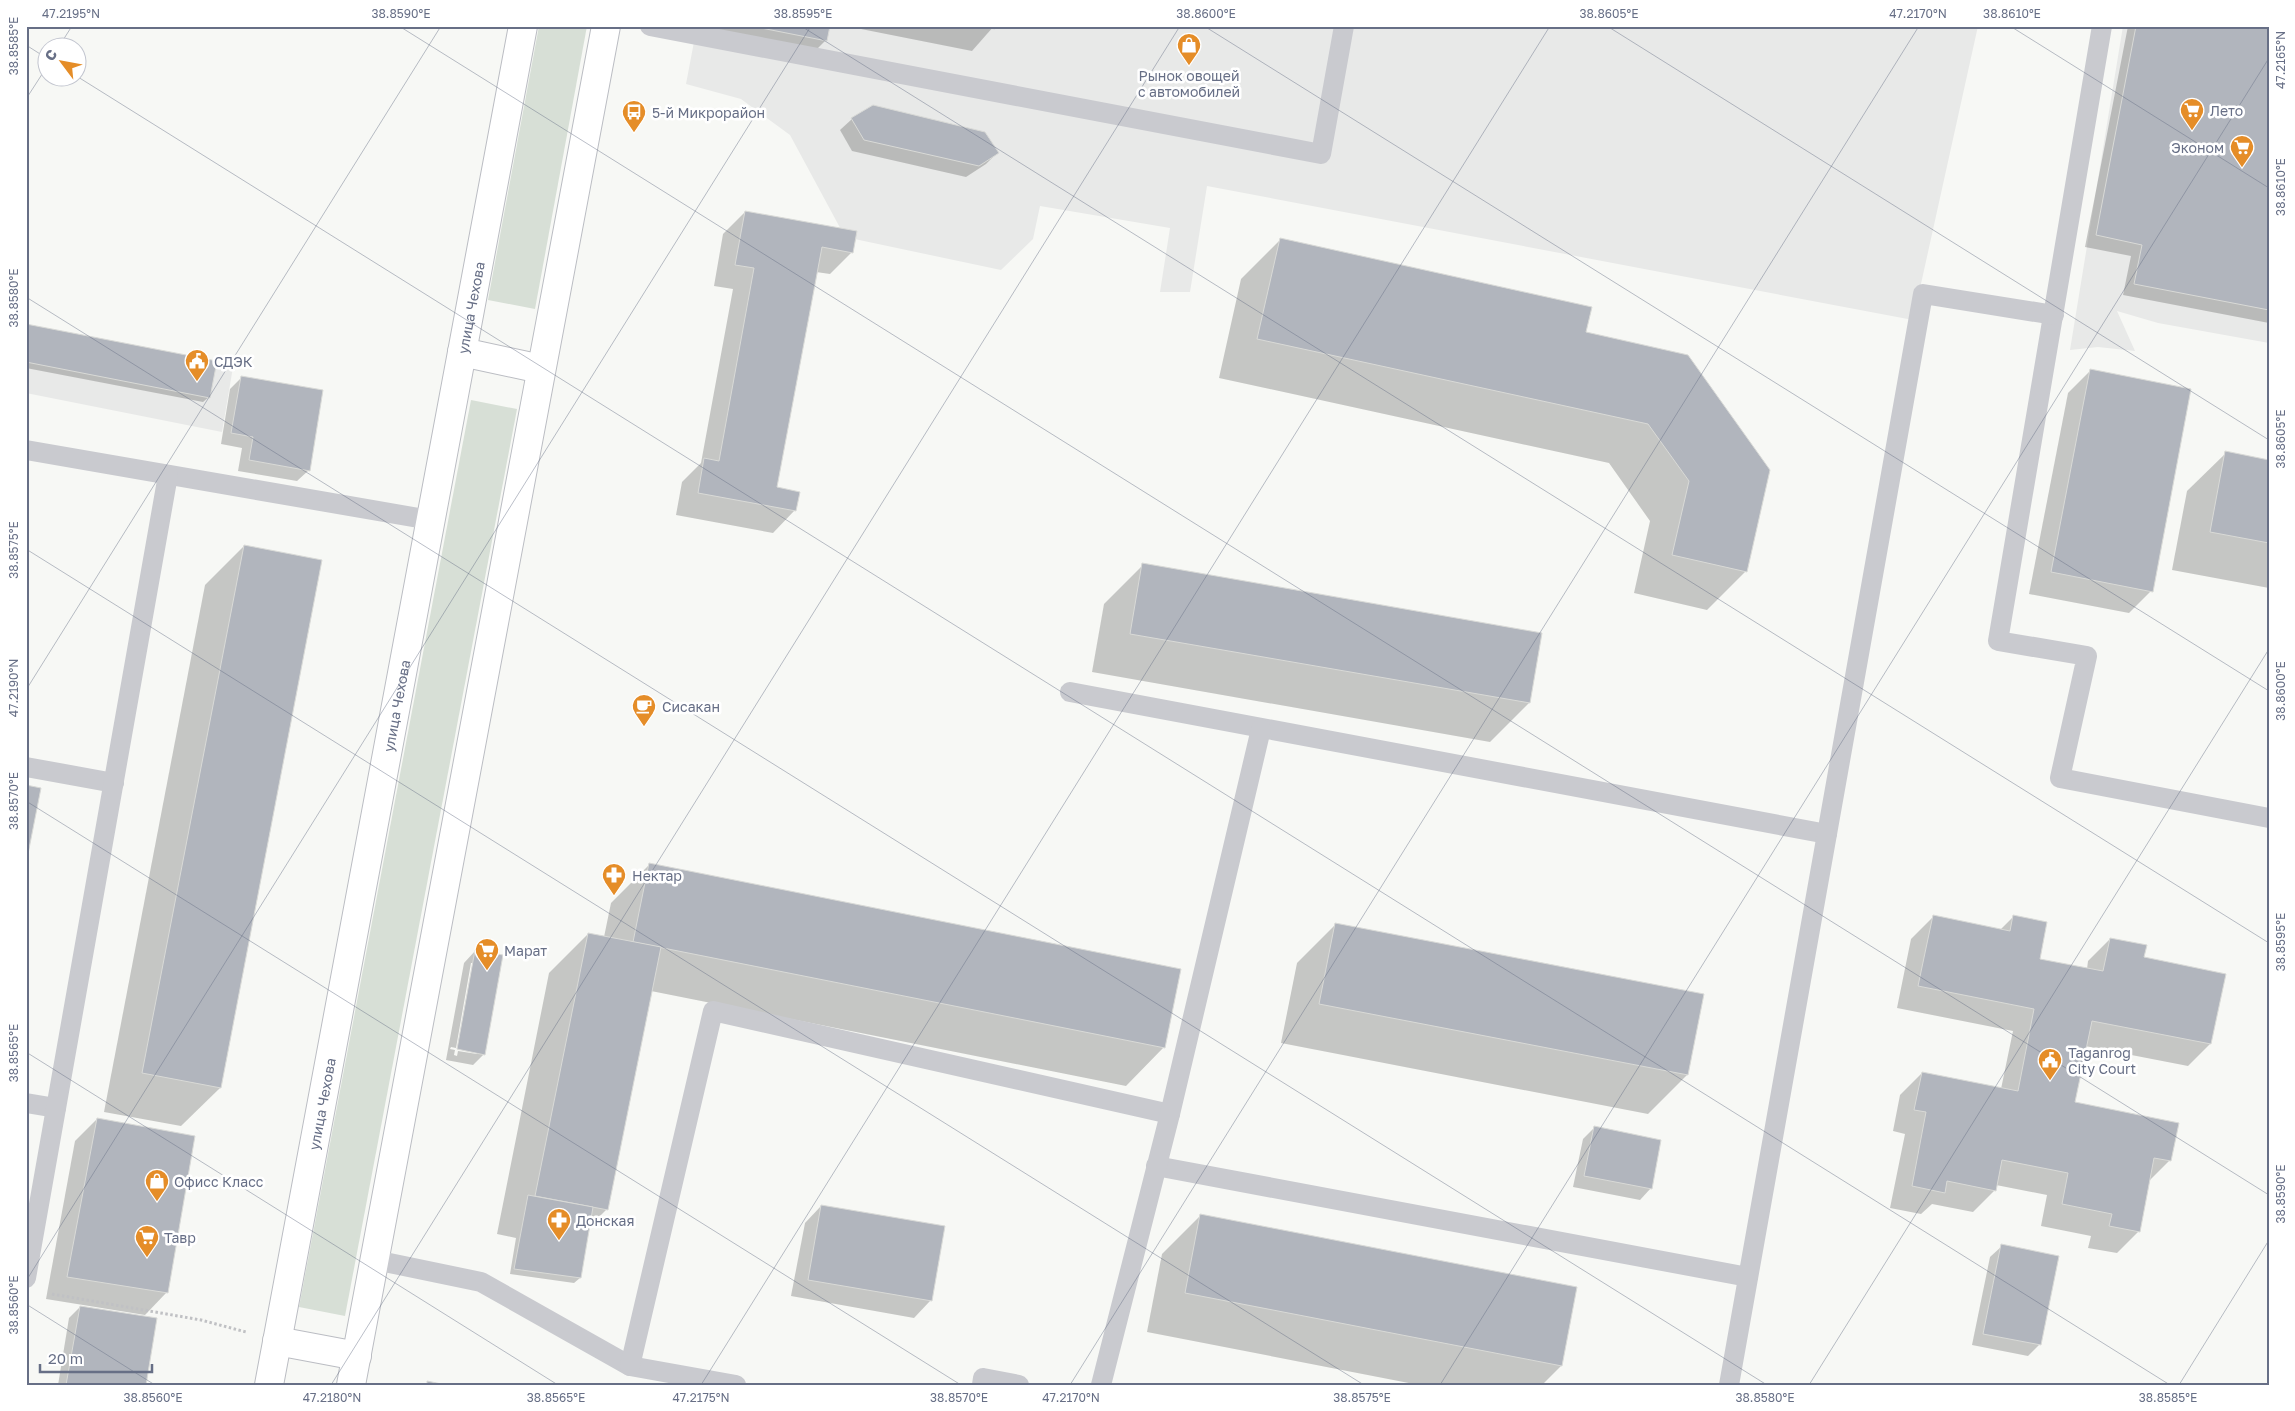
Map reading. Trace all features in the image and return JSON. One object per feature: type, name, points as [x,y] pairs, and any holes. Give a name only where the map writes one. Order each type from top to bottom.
[{"type":"street","name":"улица Чехова","points":[[269,1385],[524,26]]},
{"type":"street","points":[[351,1385],[606,26]]},
{"type":"street","points":[[462,352],[541,369]]},
{"type":"street","points":[[277,1341],[357,1356]]},
{"type":"lane","points":[[650,26],[1321,154],[1344,26]]},
{"type":"lane","points":[[2102,26],[1998,641],[2087,656],[2060,778],[2269,818]]},
{"type":"lane","points":[[1729,1385],[1923,294],[2054,315]]},
{"type":"lane","points":[[26,450],[430,520]]},
{"type":"lane","points":[[26,1278],[168,474]]},
{"type":"lane","points":[[1070,692],[1827,834]]},
{"type":"lane","points":[[1101,1385],[1170,1114],[1261,729]]},
{"type":"lane","points":[[26,767],[114,783]]},
{"type":"lane","points":[[630,1366],[713,1011],[1170,1114]]},
{"type":"lane","points":[[26,1103],[56,1108]]},
{"type":"lane","points":[[1156,1166],[1748,1277]]},
{"type":"lane","points":[[374,1260],[481,1282],[630,1366],[736,1385]]},
{"type":"lane","points":[[982,1385],[983,1378],[1018,1385]]},
{"type":"path","points":[[46,1293],[201,1320],[277,1341]]},
{"type":"shaded area","points":[[539,26],[587,26],[535,309],[488,300]]},
{"type":"shaded area","points":[[697,26],[1978,26],[1913,320],[1207,186],[1190,292],[1160,292],[1170,228],[1040,206],[1033,239],[1001,270],[845,237],[790,135],[741,99],[686,84]]},
{"type":"shaded area","name":"Лето","points":[[2123,26],[2269,26],[2269,343],[2158,323],[2117,311],[2135,351],[2098,347],[2070,350]]},
{"type":"shaded area","points":[[26,327],[233,367],[222,432],[26,393]]},
{"type":"shaded area","points":[[471,400],[517,409],[345,1316],[299,1307]]},
{"type":"building","points":[[751,26],[830,26],[827,41]]},
{"type":"building","points":[[979,26],[995,26],[995,29]]},
{"type":"building","name":"Лето","points":[[2136,26],[2269,26],[2269,310],[2134,284],[2142,245],[2096,235]]},
{"type":"building","points":[[873,105],[985,132],[999,153],[979,166],[864,140],[851,118]]},
{"type":"building","points":[[745,211],[857,231],[853,253],[822,247],[777,487],[800,492],[796,511],[698,493],[704,458],[719,461],[754,268],[735,265]]},
{"type":"building","points":[[1280,238],[1592,307],[1586,332],[1688,355],[1770,470],[1747,572],[1672,555],[1689,481],[1648,424],[1257,339]]},
{"type":"building","points":[[26,324],[217,361],[210,398],[26,362]]},
{"type":"building","points":[[2090,369],[2191,389],[2153,592],[2051,572]]},
{"type":"building","points":[[241,376],[323,390],[310,471],[249,460],[253,437],[231,433]]},
{"type":"building","points":[[2225,451],[2269,460],[2269,543],[2210,532]]},
{"type":"building","points":[[244,545],[322,560],[221,1088],[142,1073]]},
{"type":"building","points":[[1142,563],[1542,633],[1530,703],[1130,634]]},
{"type":"building","points":[[26,785],[41,788],[26,864]]},
{"type":"building","points":[[649,863],[1181,969],[1165,1048],[633,942]]},
{"type":"building","name":"Taganrog City Court","points":[[1933,915],[2010,931],[2013,915],[2047,922],[2040,959],[2103,971],[2110,938],[2147,945],[2144,957],[2226,974],[2211,1044],[2092,1021],[2075,1102],[2179,1123],[2171,1161],[2154,1158],[2140,1232],[2109,1226],[2112,1214],[2062,1204],[2068,1173],[2002,1160],[1996,1191],[1947,1181],[1945,1193],[1912,1186],[1926,1112],[1914,1110],[1922,1072],[2018,1091],[2034,1009],[1918,986]]},
{"type":"building","points":[[1335,923],[1704,994],[1688,1075],[1319,1004]]},
{"type":"building","points":[[588,933],[661,947],[608,1210],[535,1196]]},
{"type":"building","points":[[475,950],[503,955],[485,1055],[457,1049]]},
{"type":"building","points":[[97,1118],[195,1136],[168,1293],[67,1277]]},
{"type":"building","points":[[1594,1126],[1661,1140],[1652,1189],[1584,1176]]},
{"type":"building","points":[[528,1195],[593,1207],[581,1278],[514,1269]]},
{"type":"building","points":[[821,1205],[945,1226],[932,1301],[808,1280]]},
{"type":"building","points":[[1200,1214],[1577,1287],[1562,1366],[1185,1293]]},
{"type":"building","points":[[2001,1244],[2059,1256],[2041,1345],[1983,1334]]},
{"type":"building","points":[[80,1306],[157,1318],[146,1385],[66,1385]]},
{"type":"building","points":[[427,1381],[446,1385],[427,1385]]},
{"type":"place","name":"Рынок овощей с автомобилей","points":[[1189,66]]},
{"type":"place","name":"Лето","points":[[2192,131]]},
{"type":"place","name":"5-й Микрорайон","points":[[634,133]]},
{"type":"place","name":"Эконом","points":[[2242,168]]},
{"type":"place","name":"СДЭК","points":[[197,382]]},
{"type":"place","name":"Сисакан","points":[[644,727]]},
{"type":"place","name":"Нектар","points":[[614,896]]},
{"type":"place","name":"Марат","points":[[487,971]]},
{"type":"place","name":"Taganrog City Court","points":[[2050,1081]]},
{"type":"place","name":"Офисс Класс","points":[[157,1202]]},
{"type":"place","name":"Донская","points":[[559,1241]]},
{"type":"place","name":"Тавр","points":[[147,1258]]}]
